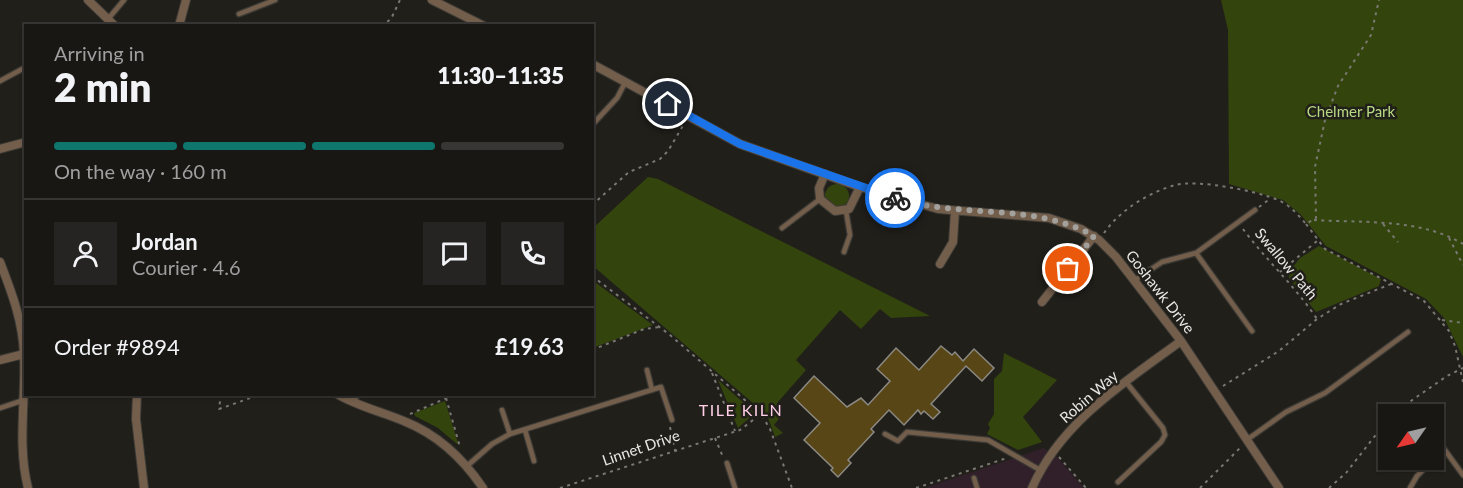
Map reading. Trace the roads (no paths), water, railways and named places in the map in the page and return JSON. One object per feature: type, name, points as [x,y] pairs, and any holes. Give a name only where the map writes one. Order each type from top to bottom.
[{"type":"street","points":[[88,0],[113,24]]},
{"type":"street","points":[[180,24],[186,0]]},
{"type":"street","points":[[432,0],[480,24]]},
{"type":"street","name":"Goshawk Drive","points":[[594,65],[740,144],[860,187],[920,205],[955,211],[1049,218],[1066,222],[1096,238],[1135,279],[1181,341],[1279,488]]},
{"type":"street","points":[[0,149],[24,143]]},
{"type":"street","points":[[825,174],[819,188],[820,199],[835,211],[846,211],[854,202],[860,187]]},
{"type":"street","points":[[940,264],[953,243],[955,211]]},
{"type":"street","points":[[1042,302],[1096,238]]},
{"type":"street","points":[[0,262],[17,306],[24,354],[23,464],[28,488]]},
{"type":"street","name":"Robin Way","points":[[1032,488],[1040,470],[1053,451],[1083,418],[1181,341]]},
{"type":"street","points":[[0,360],[24,354]]},
{"type":"street","points":[[137,396],[136,419],[144,488]]},
{"type":"street","points":[[341,396],[353,403],[406,422],[432,436],[466,466],[483,488]]},
{"type":"lane","points":[[108,19],[124,0]]},
{"type":"lane","points":[[239,14],[275,0]]},
{"type":"lane","points":[[0,81],[24,68]]},
{"type":"lane","points":[[594,123],[617,98],[626,81]]},
{"type":"lane","points":[[782,228],[820,199]]},
{"type":"lane","points":[[1135,279],[1162,262],[1196,253],[1255,210]]},
{"type":"lane","points":[[844,252],[850,235],[846,211]]},
{"type":"lane","points":[[1196,253],[1252,331]]},
{"type":"lane","points":[[1248,439],[1286,412],[1325,393],[1408,332]]},
{"type":"lane","points":[[647,370],[652,390]]},
{"type":"lane","points":[[1118,482],[1161,442],[1164,435],[1163,428],[1126,382]]},
{"type":"lane","points":[[466,466],[492,444],[510,434],[661,387],[672,420]]},
{"type":"lane","points":[[353,403],[357,396]]},
{"type":"lane","points":[[0,408],[24,400]]},
{"type":"lane","points":[[502,410],[510,434]]},
{"type":"lane","points":[[525,430],[534,461]]},
{"type":"lane","points":[[885,434],[898,441],[907,432],[979,438],[1040,470]]},
{"type":"lane","points":[[1445,451],[1463,475]]},
{"type":"lane","points":[[728,463],[735,488]]},
{"type":"lane","points":[[1410,488],[1423,470]]},
{"type":"lane","points":[[974,478],[977,488]]},
{"type":"district","name":"TILE KILN","points":[[741,410]]},
{"type":"park label","name":"Chelmer Park","points":[[1351,112]]}]
